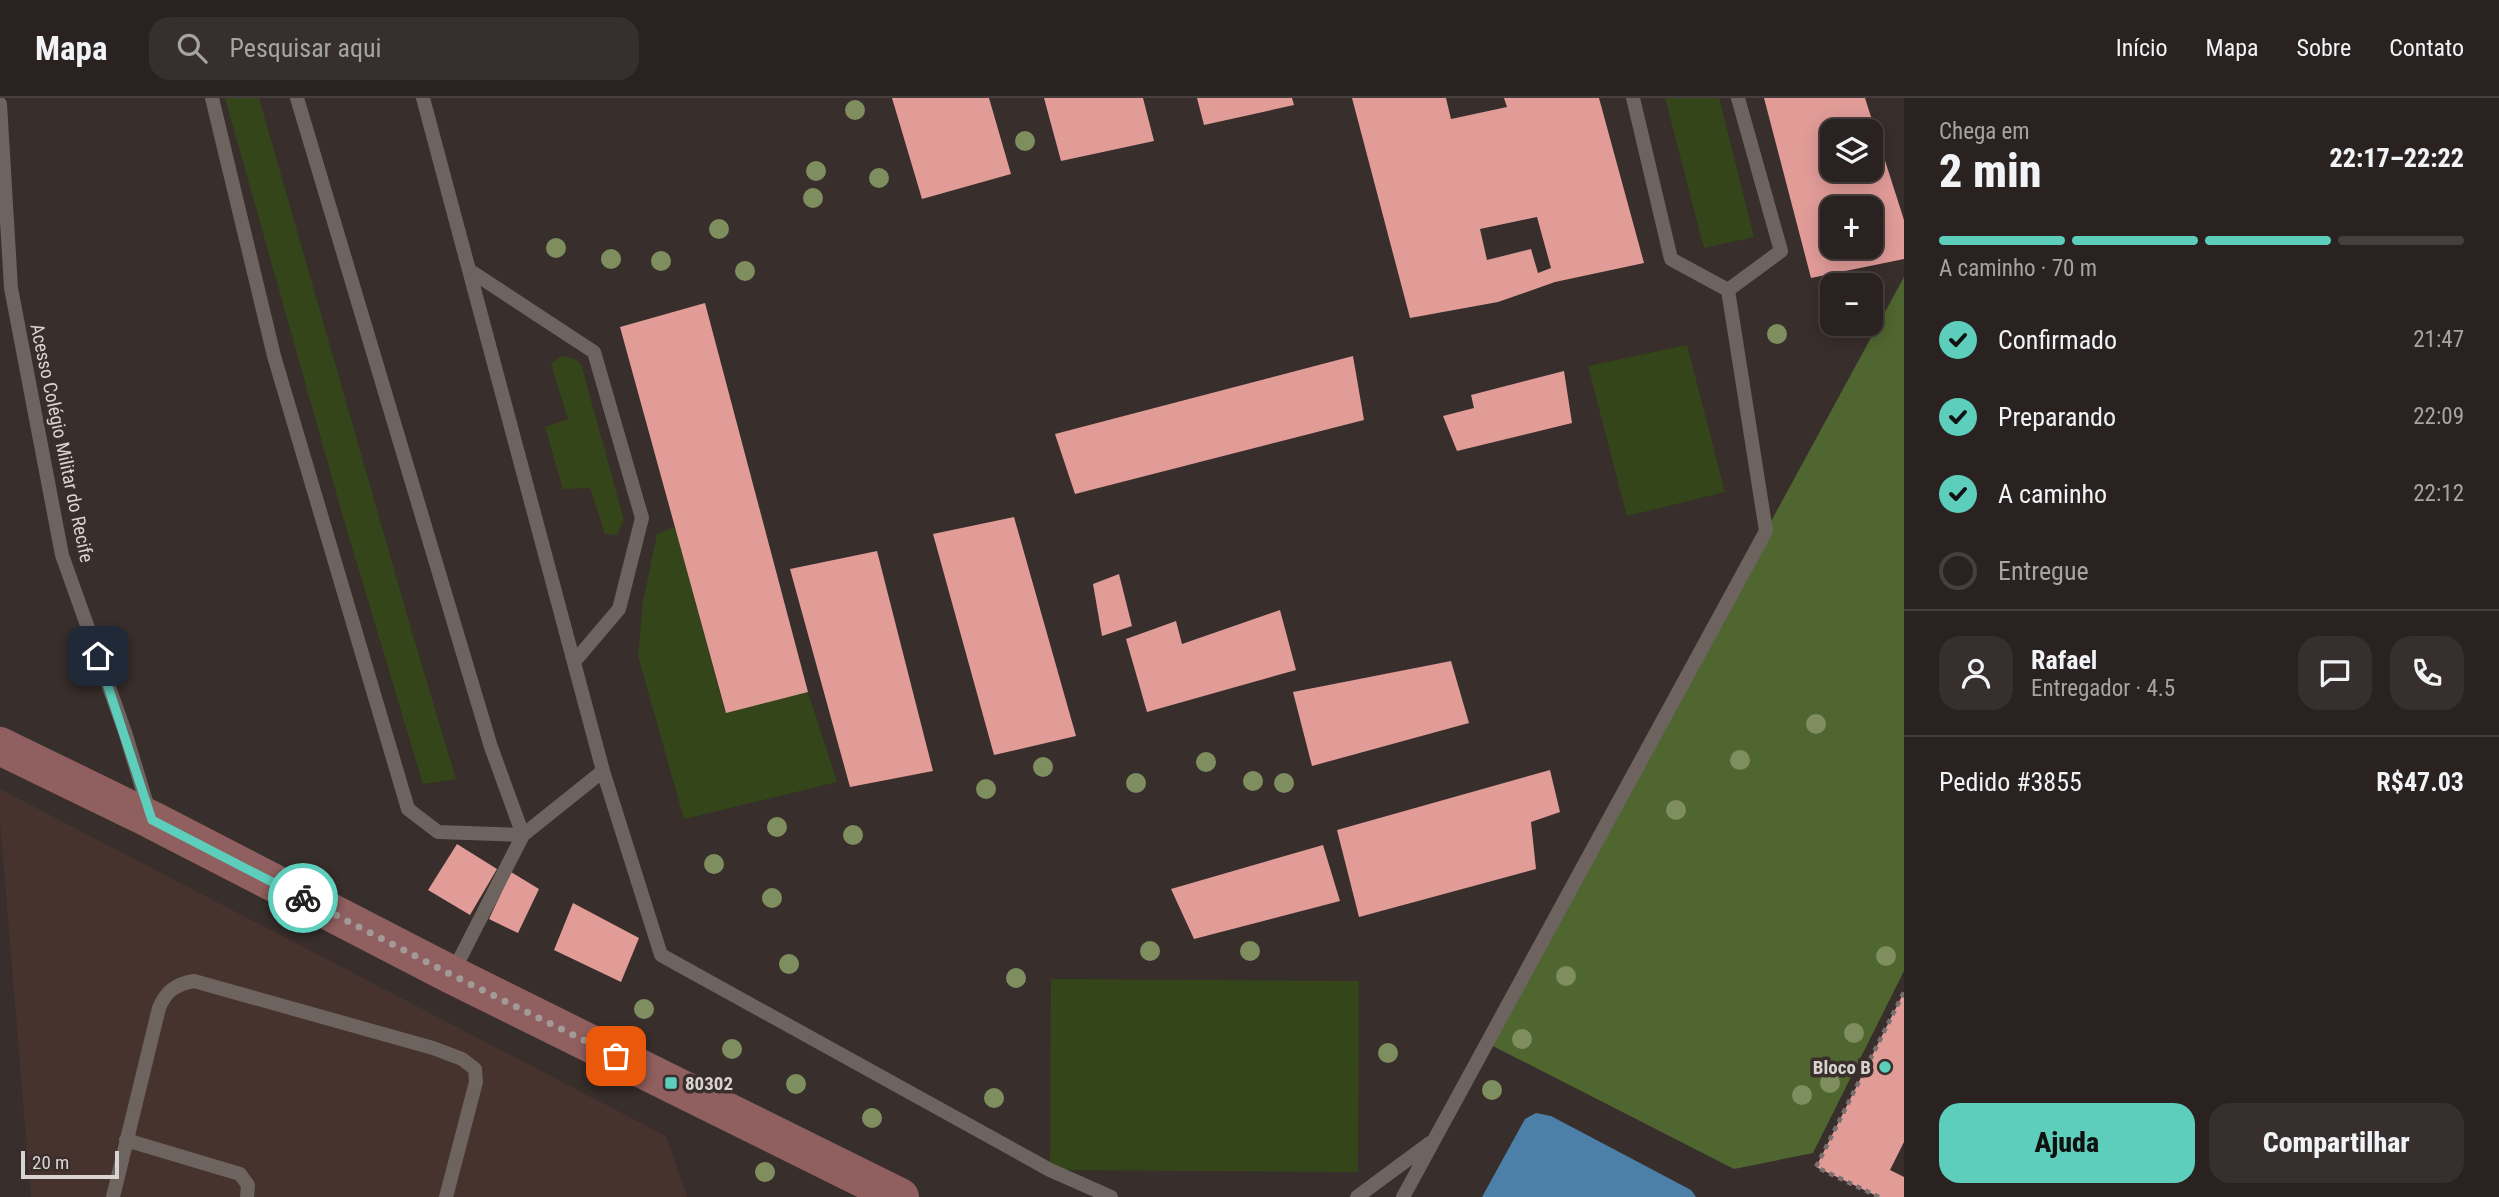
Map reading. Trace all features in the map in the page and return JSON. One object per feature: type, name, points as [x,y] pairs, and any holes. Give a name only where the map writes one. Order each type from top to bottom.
[{"type":"main road","points":[[0,746],[152,820],[452,975],[900,1197]]},
{"type":"lane","points":[[212,98],[274,356],[408,809],[438,832],[523,835]]},
{"type":"lane","points":[[297,98],[491,747],[523,835]]},
{"type":"lane","points":[[423,98],[603,771],[661,955],[1050,1170],[1111,1197]]},
{"type":"lane","points":[[1633,98],[1671,259],[1728,289]]},
{"type":"lane","points":[[1728,289],[1781,251],[1738,98]]},
{"type":"lane","name":"Acesso Colégio Militar do Recife","points":[[0,104],[11,288],[62,555],[125,732],[152,820]]},
{"type":"lane","points":[[469,270],[594,352],[642,518],[619,609],[574,662]]},
{"type":"lane","points":[[1403,1197],[1766,531],[1728,289]]},
{"type":"lane","points":[[452,975],[523,835],[603,771]]},
{"type":"lane","points":[[113,1197],[163,998],[170,989],[181,983],[194,981],[433,1048],[462,1059],[475,1069],[476,1083],[446,1197]]},
{"type":"lane","points":[[126,1140],[240,1174],[248,1185],[247,1197]]},
{"type":"lane","points":[[1357,1197],[1434,1140]]},
{"type":"path","points":[[1879,1197],[1816,1167],[1904,992]]},
{"type":"shaded area","points":[[0,789],[666,1136],[687,1197],[31,1197],[0,821]]},
{"type":"green space","points":[[225,98],[259,98],[456,779],[423,784],[343,517]]},
{"type":"green space","points":[[1665,98],[1719,98],[1754,237],[1704,248]]},
{"type":"green space","points":[[1904,277],[1904,971],[1813,1153],[1734,1169],[1487,1043],[1872,336],[1883,336],[1883,316]]},
{"type":"green space","points":[[1687,345],[1725,492],[1627,516],[1588,366]]},
{"type":"green space","points":[[561,356],[575,359],[581,364],[624,520],[617,535],[605,534],[590,488],[563,489],[545,427],[568,419],[551,364]]},
{"type":"green space","points":[[675,527],[725,712],[808,692],[837,782],[684,819],[638,656],[643,602],[657,534]]},
{"type":"green space","points":[[1051,979],[1359,981],[1358,1172],[1050,1170]]},
{"type":"water","points":[[1536,1113],[1551,1116],[1691,1190],[1696,1197],[1482,1197],[1525,1119]]},
{"type":"building","points":[[892,98],[989,98],[1011,174],[922,199]]},
{"type":"building","points":[[1044,98],[1143,98],[1154,141],[1061,161]]},
{"type":"building","points":[[1197,98],[1292,98],[1294,105],[1204,125]]},
{"type":"building","points":[[1352,98],[1446,98],[1451,119],[1507,107],[1504,98],[1599,98],[1644,263],[1555,282],[1498,302],[1410,318]],"holes":[[[1537,217],[1551,268],[1538,273],[1531,249],[1487,260],[1480,229]]]},
{"type":"building","points":[[1764,98],[1865,98],[1872,119],[1820,119],[1820,182],[1883,182],[1883,154],[1904,220],[1904,259],[1835,273],[1820,273],[1820,276],[1811,278]]},
{"type":"building","points":[[705,303],[808,692],[726,713],[620,327]]},
{"type":"building","points":[[1353,356],[1364,420],[1075,494],[1055,434]]},
{"type":"building","points":[[1564,371],[1572,423],[1457,451],[1443,416],[1474,408],[1471,395]]},
{"type":"building","points":[[1014,517],[1076,736],[994,755],[933,534]]},
{"type":"building","points":[[877,551],[933,771],[850,787],[790,569]]},
{"type":"building","points":[[1119,574],[1132,626],[1102,636],[1093,584]]},
{"type":"building","points":[[1280,610],[1296,670],[1147,712],[1126,639],[1176,621],[1182,644]]},
{"type":"building","points":[[1451,661],[1469,723],[1312,766],[1293,692]]},
{"type":"building","points":[[1550,770],[1560,812],[1531,822],[1536,869],[1359,917],[1337,830]]},
{"type":"building","points":[[457,844],[497,869],[470,915],[428,890]]},
{"type":"building","points":[[1323,845],[1340,901],[1194,939],[1171,889]]},
{"type":"building","points":[[511,872],[539,889],[518,933],[489,919]]},
{"type":"building","points":[[573,903],[639,938],[621,982],[554,950]]},
{"type":"building","name":"Bloco B","points":[[1904,992],[1904,1142],[1890,1170],[1904,1177],[1904,1197],[1879,1197],[1816,1167]]},
{"type":"way so far","points":[[303,898],[616,1056]]},
{"type":"place","name":"Bloco B","points":[[1885,1067]]},
{"type":"place","name":"80302","points":[[671,1083]]},
{"type":"route","points":[[98,656],[152,820],[303,898]]}]
